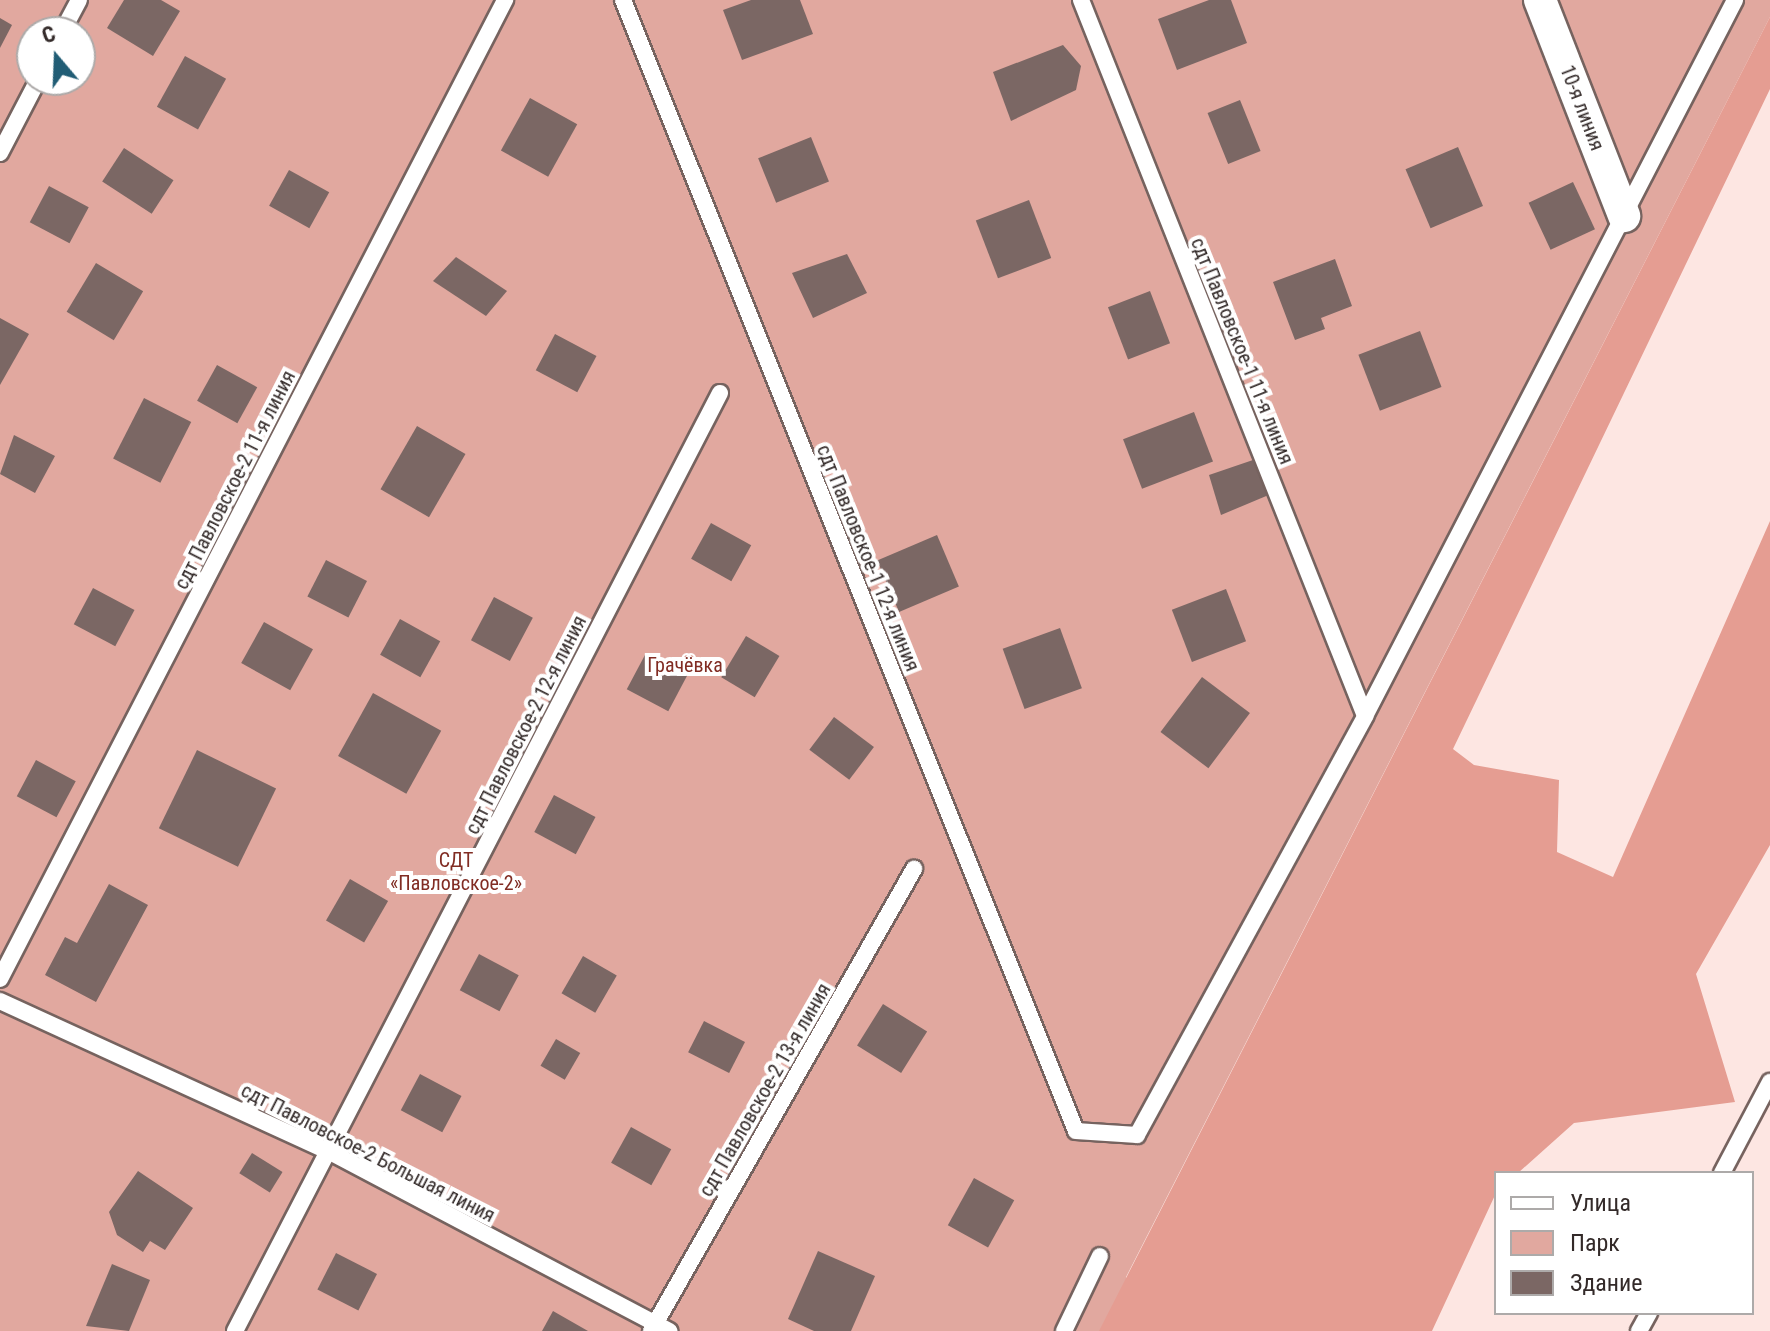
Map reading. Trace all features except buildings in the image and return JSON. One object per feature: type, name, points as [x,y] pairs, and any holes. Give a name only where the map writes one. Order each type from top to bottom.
[{"type":"street","name":"10-я линия","points":[[1540,0],[1624,216]]},
{"type":"lane","name":"сдт Павловское-2 11-я линия","points":[[0,979],[505,0]]},
{"type":"lane","name":"сдт Павловское-1 12-я линия","points":[[623,0],[1076,1131],[1137,1135],[1365,716]]},
{"type":"lane","name":"сдт Павловское-1 11-я линия","points":[[1081,0],[1365,716]]},
{"type":"lane","points":[[1365,716],[1735,0]]},
{"type":"lane","points":[[0,153],[30,96]]},
{"type":"lane","name":"сдт Павловское-2 12-я линия","points":[[235,1331],[720,393]]},
{"type":"lane","name":"сдт Павловское-2 13-я линия","points":[[658,1329],[914,869]]},
{"type":"lane","name":"сдт Павловское-2 Большая линия","points":[[0,1001],[328,1151],[658,1329]]},
{"type":"lane","points":[[1723,1171],[1770,1082]]},
{"type":"lane","points":[[1064,1331],[1100,1256]]},
{"type":"green space","name":"Грачёвка","points":[[0,0],[1770,0],[1770,17],[1126,1277],[1139,1331],[0,1331]]},
{"type":"shaded area","points":[[1770,17],[1770,89],[1453,749],[1474,765],[1559,780],[1557,852],[1613,877],[1770,521],[1770,845],[1696,974],[1735,1102],[1574,1123],[1520,1171],[1494,1171],[1494,1197],[1432,1331],[1099,1331]]},
{"type":"park label","name":"СДТ «Павловское-2»","points":[[456,872]]}]
